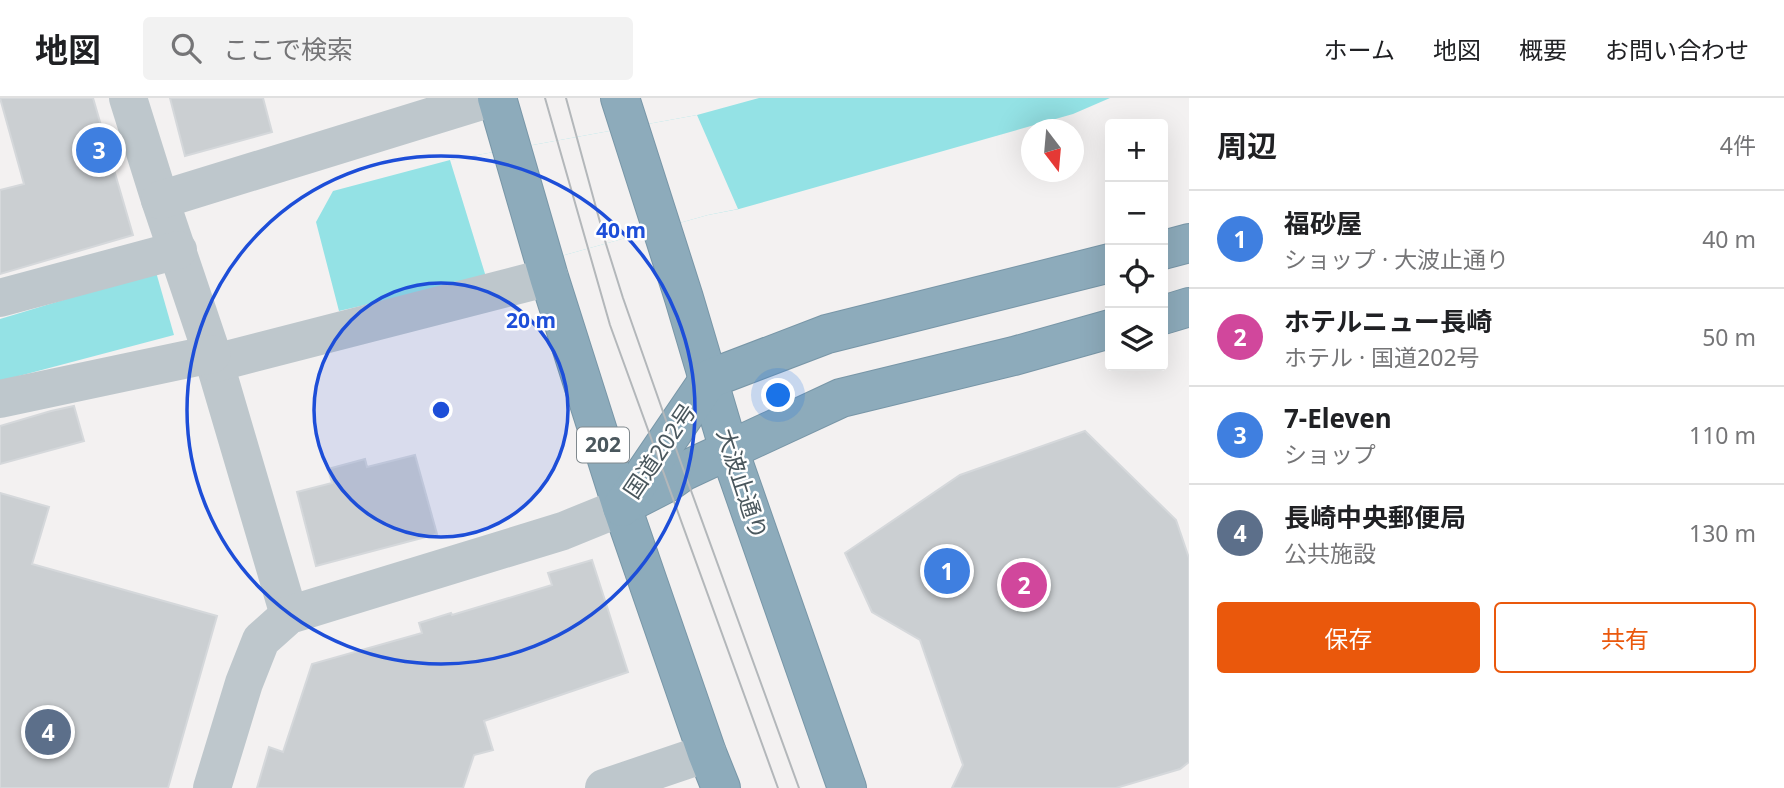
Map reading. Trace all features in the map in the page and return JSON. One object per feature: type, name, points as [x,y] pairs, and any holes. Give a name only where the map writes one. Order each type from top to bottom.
[{"type":"highway","name":"202","points":[[497,98],[622,507],[721,788]]},
{"type":"highway","name":"大波止通り","points":[[622,104],[729,450],[847,788]]},
{"type":"highway","points":[[1168,249],[1189,243]]},
{"type":"highway","name":"国道202号","points":[[622,507],[709,379],[827,334],[1105,264]]},
{"type":"highway","points":[[1168,313],[1189,307]]},
{"type":"highway","name":"国道202号","points":[[622,507],[684,471],[841,398],[1014,356],[1105,330]]},
{"type":"street","points":[[128,98],[214,359],[289,615]]},
{"type":"street","points":[[160,200],[491,98]]},
{"type":"street","points":[[0,298],[177,250]]},
{"type":"street","points":[[0,399],[214,359],[548,271]]},
{"type":"street","points":[[212,788],[244,683],[261,640],[289,615],[563,531],[622,507]]},
{"type":"street","points":[[604,788],[707,754]]},
{"type":"water","points":[[759,98],[1110,98],[1055,119],[1021,119],[1021,129],[739,209],[708,215],[486,277],[339,311],[316,222],[333,191],[450,160],[697,115]]},
{"type":"water","points":[[156,272],[174,335],[0,381],[0,319]]},
{"type":"pier","points":[[697,115],[738,209],[486,277],[450,160]]},
{"type":"building","points":[[0,98],[93,98],[133,235],[0,274],[0,190],[24,184]]},
{"type":"building","points":[[170,98],[263,98],[272,132],[185,156]]},
{"type":"building","points":[[74,406],[84,441],[0,464],[0,426]]},
{"type":"building","points":[[1085,431],[1176,520],[1189,558],[1189,762],[1180,769],[1116,788],[952,788],[963,765],[920,640],[872,612],[845,553],[960,475]]},
{"type":"building","points":[[415,455],[437,534],[316,566],[297,492],[332,483],[328,469],[365,459],[367,467]]},
{"type":"building","points":[[0,493],[49,507],[32,564],[217,616],[168,788],[0,788]]},
{"type":"building","points":[[592,560],[628,672],[484,721],[493,750],[474,755],[463,788],[257,788],[269,747],[283,752],[312,664],[422,633],[419,623],[552,585],[548,573]]},
{"type":"tram line","points":[[545,98],[610,325],[778,788]]},
{"type":"tram line","points":[[566,98],[623,298],[799,788]]},
{"type":"place","name":"7-Eleven","points":[[99,150]]},
{"type":"place","name":"福砂屋","points":[[947,571]]},
{"type":"place","name":"ホテルニュー長崎","points":[[1024,585]]},
{"type":"place","name":"長崎中央郵便局","points":[[48,732]]}]
